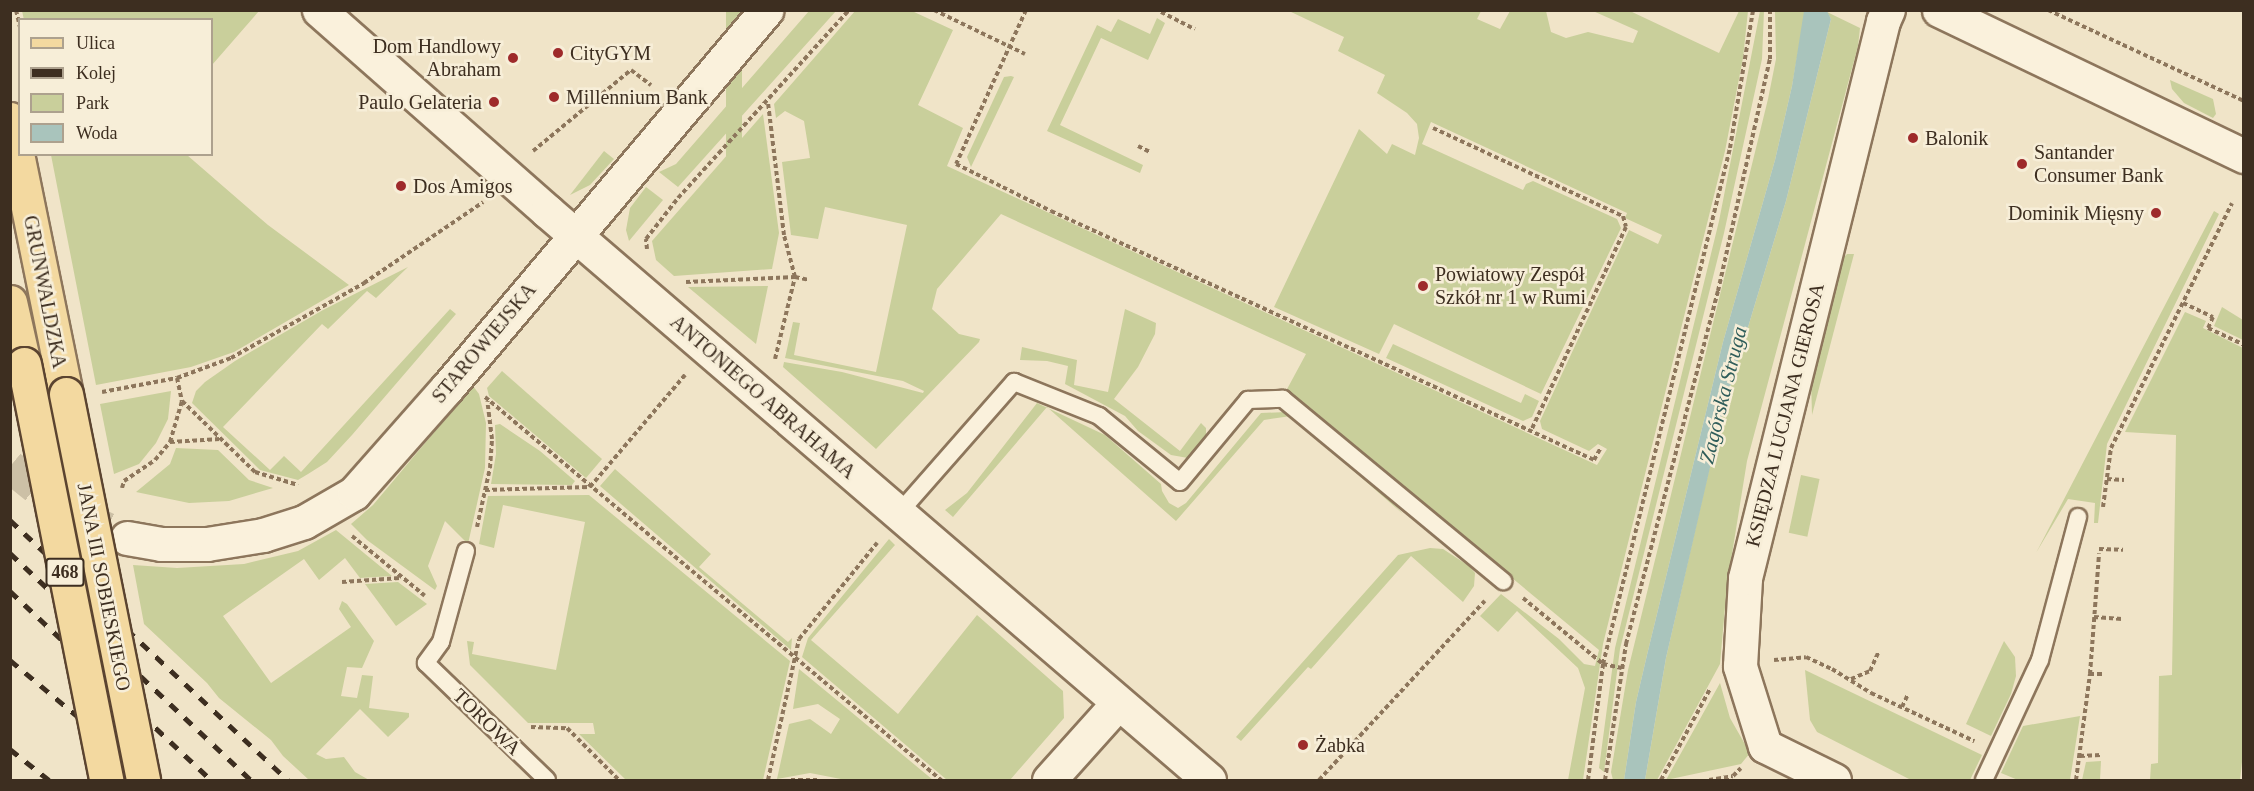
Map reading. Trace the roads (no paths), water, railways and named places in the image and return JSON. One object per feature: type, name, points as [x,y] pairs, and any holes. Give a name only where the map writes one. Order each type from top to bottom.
[{"type":"main road","name":"GRUNWALDZKA","points":[[10,119],[66,394]]},
{"type":"main road","name":"GRUNWALDZKA","points":[[10,302],[24,364]]},
{"type":"main road","name":"JANA III SOBIESKIEGO","points":[[24,364],[106,780]]},
{"type":"main road","name":"JANA III SOBIESKIEGO","points":[[66,394],[143,780]]},
{"type":"street","name":"ANTONIEGO ABRAHAMA","points":[[319,10],[574,235],[1209,780]]},
{"type":"street","name":"STAROWIEJSKA","points":[[127,538],[161,544],[207,544],[263,535],[304,522],[354,493],[447,388],[766,10]]},
{"type":"street","name":"KSIĘDZA LUCJANA GIEROSA","points":[[1834,780],[1765,746],[1740,666],[1745,578],[1882,21],[1888,10]]},
{"type":"street","points":[[1939,10],[2244,156]]},
{"type":"street","points":[[1049,780],[1118,703]]},
{"type":"lane","points":[[898,514],[1014,382],[1099,416],[1180,482],[1248,400],[1283,399],[1503,581]]},
{"type":"lane","points":[[1984,780],[2040,660],[2078,517]]},
{"type":"lane","name":"TOROWA","points":[[466,551],[441,642],[426,663],[547,780]]},
{"type":"water","name":"Zagórska Struga","points":[[1804,11],[1827,11],[1831,19],[1786,201],[1724,407],[1666,658],[1645,780],[1624,780],[1636,702],[1647,655],[1723,342],[1775,160],[1792,86]]},
{"type":"tunnel","points":[[10,466],[46,495],[77,514],[127,538]]},
{"type":"railway","points":[[10,520],[288,780]]},
{"type":"railway","points":[[10,553],[251,780]]},
{"type":"railway","points":[[10,591],[211,780]]},
{"type":"railway","points":[[10,660],[154,780]]},
{"type":"railway","points":[[10,749],[49,780]]},
{"type":"place","name":"CityGYM","points":[[558,53]]},
{"type":"place","name":"Dom Handlowy Abraham","points":[[513,58]]},
{"type":"place","name":"Millennium Bank","points":[[554,97]]},
{"type":"place","name":"Paulo Gelateria","points":[[494,102]]},
{"type":"place","name":"Balonik","points":[[1913,138]]},
{"type":"place","name":"Santander Consumer Bank","points":[[2022,164]]},
{"type":"place","name":"Dos Amigos","points":[[401,186]]},
{"type":"place","name":"Dominik Mięsny","points":[[2156,213]]},
{"type":"place","name":"Powiatowy Zespół Szkół nr 1 w Rumi","points":[[1423,286]]},
{"type":"place","name":"Żabka","points":[[1303,745]]}]
